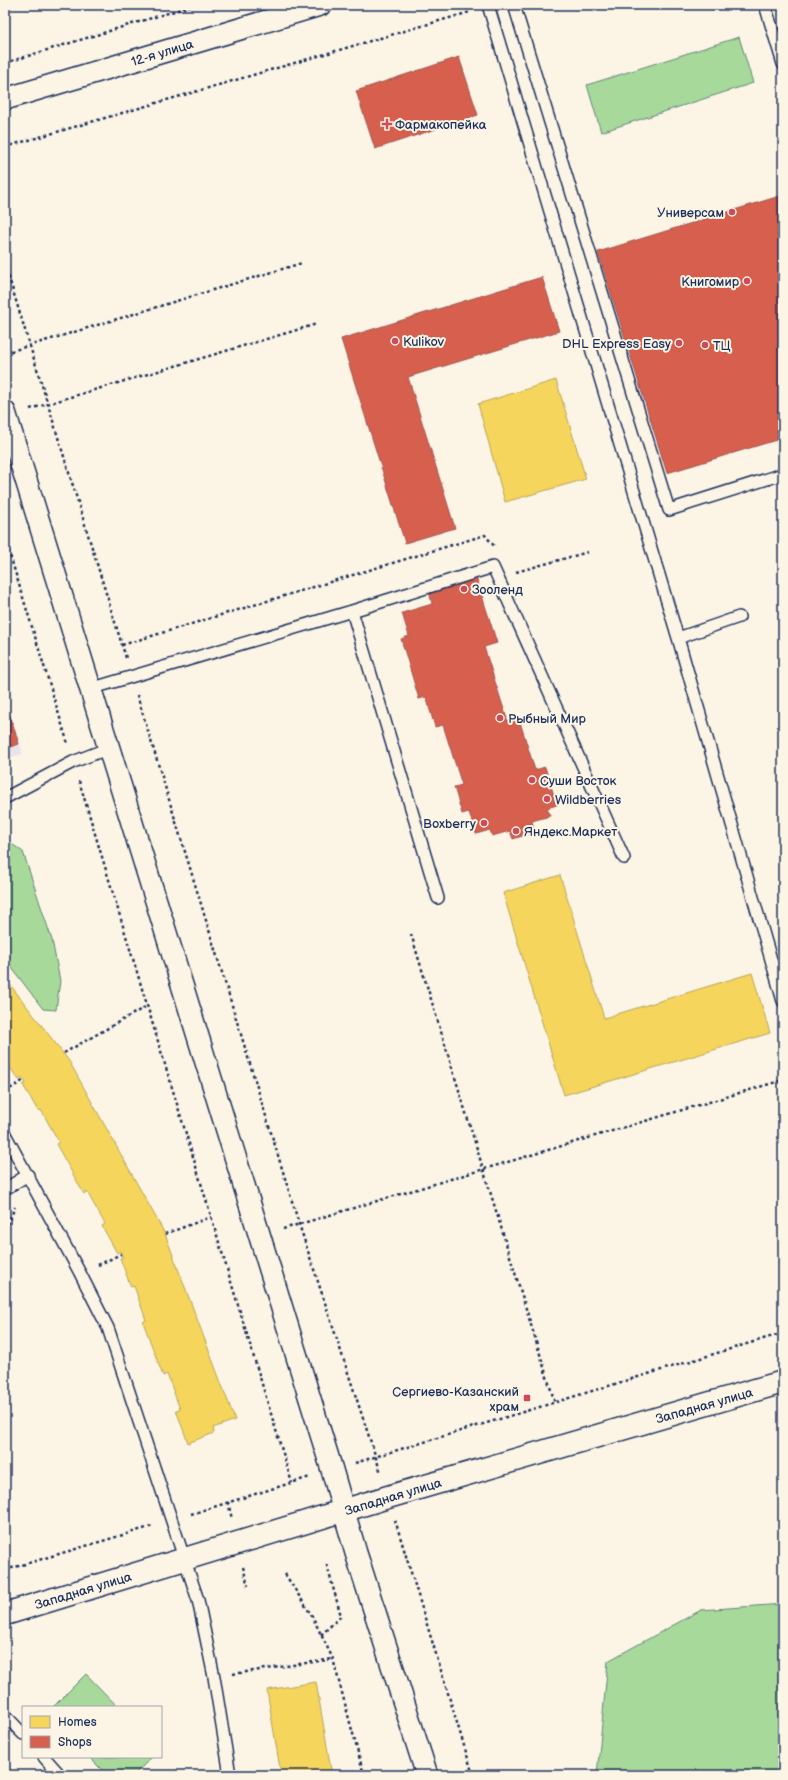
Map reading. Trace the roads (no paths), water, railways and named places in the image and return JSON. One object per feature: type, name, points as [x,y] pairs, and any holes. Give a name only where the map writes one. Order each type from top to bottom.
[{"type":"street","name":"12-я улица","points":[[5,99],[320,5]]},
{"type":"street","points":[[6,414],[332,1470],[356,1553],[428,1775]]},
{"type":"street","name":"Западная улица","points":[[5,1614],[344,1510],[783,1382]]},
{"type":"lane","points":[[514,5],[669,510],[783,474]]},
{"type":"lane","points":[[765,5],[783,64]]},
{"type":"lane","points":[[488,6],[678,638],[783,1001]]},
{"type":"lane","points":[[90,689],[493,567],[624,858]]},
{"type":"lane","points":[[352,610],[438,898]]},
{"type":"lane","points":[[678,638],[739,617]]},
{"type":"lane","points":[[5,796],[73,762],[109,748]]},
{"type":"lane","points":[[5,1134],[108,1328],[198,1600],[214,1677],[230,1775]]},
{"type":"lane","points":[[5,1189],[28,1176]]},
{"type":"lane","points":[[5,1715],[22,1733]]},
{"type":"lane","points":[[45,1758],[60,1775]]},
{"type":"place","name":"Фармакопейка","points":[[387,124]]},
{"type":"place","name":"Универсам","points":[[732,212]]},
{"type":"place","name":"Книгомир","points":[[747,281]]},
{"type":"place","name":"Kulikov","points":[[395,341]]},
{"type":"place","name":"DHL Express Easy","points":[[679,343]]},
{"type":"place","name":"ТЦ","points":[[705,345]]},
{"type":"place","name":"Зооленд","points":[[464,589]]},
{"type":"place","name":"Рыбный Мир","points":[[500,718]]},
{"type":"place","name":"Суши Восток","points":[[532,780]]},
{"type":"place","name":"Wildberries","points":[[547,799]]},
{"type":"place","name":"Boxberry","points":[[484,823]]},
{"type":"place","name":"Яндекс.Маркет","points":[[516,831]]},
{"type":"place","name":"Сергиево-Казанский храм","points":[[527,1398]]}]
